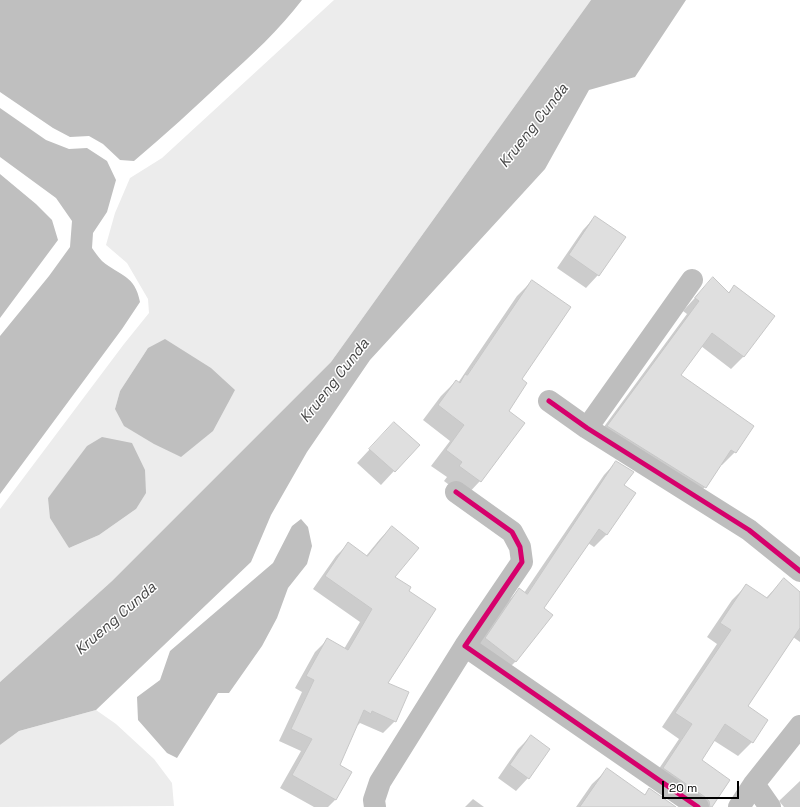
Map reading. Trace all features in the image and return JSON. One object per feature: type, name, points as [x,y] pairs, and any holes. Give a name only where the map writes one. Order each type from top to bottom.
[{"type":"street","points":[[587,428],[692,280]]},
{"type":"street","points":[[549,401],[587,428],[749,530],[800,571]]},
{"type":"street","points":[[375,807],[374,800],[380,782],[465,646],[522,562],[520,547],[512,532],[456,492]]},
{"type":"street","points":[[465,646],[698,807]]},
{"type":"street","points":[[739,807],[754,784],[800,726]]},
{"type":"street","points":[[754,784],[770,807]]},
{"type":"shaded area","points":[[334,0],[591,0],[331,362],[112,581],[0,682],[0,509],[149,313],[148,299],[127,263],[106,245],[115,213],[130,178],[162,158]],"holes":[[[148,348],[115,409],[120,391]],[[68,473],[136,509],[99,535],[69,548],[48,498]]]},
{"type":"shaded area","points":[[96,710],[116,724],[154,759],[172,783],[174,806],[0,807],[0,745],[19,731]]},
{"type":"water","points":[[0,0],[302,0],[284,22],[254,52],[134,161],[120,160],[103,144],[89,136],[70,137],[53,128],[0,92]]},
{"type":"water","name":"Krueng Cunda","points":[[591,0],[686,0],[635,77],[589,90],[545,169],[370,360],[307,452],[271,515],[251,562],[96,710],[19,731],[0,745],[0,682],[112,581],[331,362]]},
{"type":"water","points":[[0,108],[46,140],[69,149],[87,148],[107,161],[116,180],[107,212],[93,233],[92,248],[102,261],[131,281],[138,293],[140,302],[122,329],[0,494],[0,336],[49,276],[70,247],[72,221],[56,198],[0,157]]},
{"type":"water","points":[[0,174],[36,204],[52,220],[58,240],[0,318]]},
{"type":"water","points":[[165,339],[211,368],[235,390],[213,431],[181,457],[154,444],[124,426],[115,409],[120,391],[148,348]]},
{"type":"water","points":[[102,437],[132,443],[145,470],[146,493],[136,509],[99,535],[69,548],[50,518],[48,498],[87,446]]},
{"type":"water","points":[[301,519],[308,527],[312,546],[307,564],[288,588],[277,618],[262,646],[229,693],[218,693],[177,758],[167,753],[138,720],[137,697],[160,680],[170,651],[273,563],[292,526]]},
{"type":"building","points":[[595,216],[626,237],[599,276],[569,255]]},
{"type":"building","points":[[713,277],[729,293],[734,285],[775,316],[744,357],[712,333],[681,375],[754,426],[736,453],[731,450],[706,488],[607,426],[699,301],[695,298]]},
{"type":"building","points":[[532,280],[571,307],[522,379],[527,383],[509,411],[525,423],[481,482],[459,466],[462,462],[446,450],[464,425],[438,405],[456,380],[460,383],[465,374],[467,375]]},
{"type":"building","points":[[394,422],[420,445],[395,472],[369,449]]},
{"type":"building","points":[[616,461],[634,472],[624,485],[636,493],[607,535],[599,529],[544,608],[553,615],[516,662],[485,638],[519,588],[527,594]]},
{"type":"building","points":[[392,526],[419,548],[395,577],[411,587],[409,591],[436,609],[388,683],[409,692],[396,722],[372,711],[371,714],[364,710],[340,765],[352,772],[336,800],[292,775],[312,739],[291,729],[314,680],[306,676],[327,638],[348,650],[372,609],[325,576],[348,542],[367,556]]},
{"type":"building","points":[[784,578],[800,592],[800,628],[748,706],[768,720],[753,743],[725,724],[702,760],[730,780],[712,807],[710,807],[709,801],[705,797],[663,768],[692,724],[675,713],[731,630],[720,623],[746,584],[767,598]]},
{"type":"building","points":[[531,735],[550,749],[529,779],[510,765]]},
{"type":"building","points":[[607,768],[645,795],[649,788],[676,807],[580,807]]},
{"type":"cycle path","points":[[549,401],[587,428],[749,530],[800,571]]},
{"type":"cycle path","points":[[456,492],[512,532],[520,547],[522,562],[465,646],[698,807]]}]
